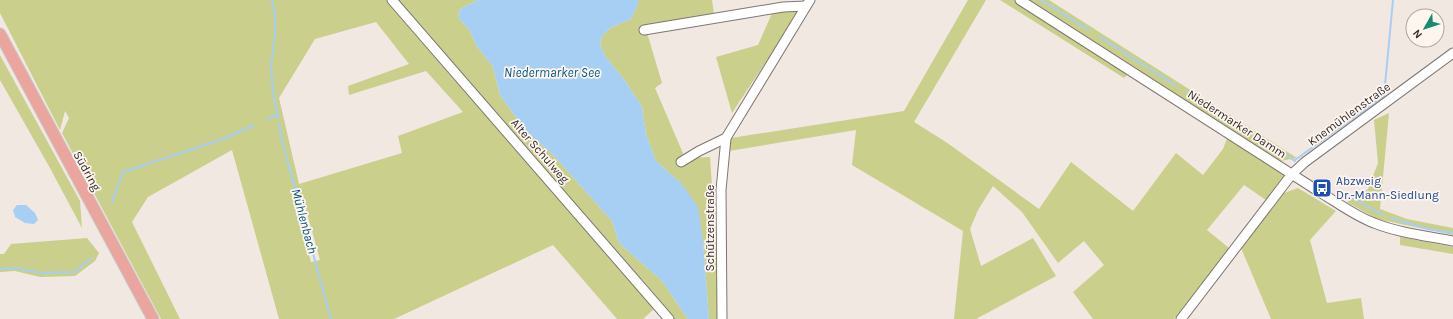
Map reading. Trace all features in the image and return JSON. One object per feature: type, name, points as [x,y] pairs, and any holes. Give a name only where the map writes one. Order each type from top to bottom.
[{"type":"main road","name":"Südring","points":[[0,34],[153,319]]},
{"type":"street","name":"Alter Schulweg","points":[[392,0],[668,319]]},
{"type":"street","name":"Niedermarker Damm","points":[[1020,0],[1320,192],[1374,223],[1401,231],[1453,241]]},
{"type":"street","name":"Schützenstraße","points":[[644,30],[808,3]]},
{"type":"street","name":"Schützenstraße","points":[[722,319],[721,190],[726,138],[808,3]]},
{"type":"street","name":"Knemühlenstraße","points":[[1181,319],[1292,174],[1305,162],[1453,53]]},
{"type":"street","points":[[680,162],[726,138]]},
{"type":"green space","points":[[0,0],[478,0],[460,9],[458,17],[470,31],[476,45],[493,67],[500,95],[525,130],[554,156],[612,221],[619,243],[662,281],[688,319],[662,319],[654,309],[643,319],[617,319],[553,245],[394,319],[279,319],[232,150],[148,197],[132,222],[180,319],[161,319],[62,133],[69,118],[65,111],[60,130],[0,13]],"holes":[[[376,22],[409,64],[348,86],[349,95],[426,71],[463,112],[398,136],[402,153],[299,184],[279,98],[315,39]],[[302,195],[320,260],[311,262],[293,198]]]},
{"type":"green space","points":[[638,0],[712,0],[714,14],[645,26],[662,83],[655,88],[685,158],[710,157],[717,258],[718,319],[709,319],[703,240],[681,183],[656,161],[646,134],[642,107],[626,82],[605,56],[600,44],[602,36],[610,28],[631,19],[638,5]]},
{"type":"green space","points":[[968,0],[986,0],[914,122],[946,142],[1039,209],[1071,162],[1133,211],[1176,153],[1203,175],[1223,149],[1228,136],[1129,73],[1124,78],[1000,0],[1049,0],[1297,158],[1269,163],[1285,175],[1266,200],[1244,185],[1207,230],[1229,248],[1190,301],[1174,319],[1093,319],[1073,292],[1104,265],[1084,241],[1058,263],[1022,212],[993,186],[978,210],[970,229],[981,266],[1033,238],[1056,276],[976,319],[954,319],[963,231],[852,165],[856,130],[729,151],[731,138],[904,111]]},
{"type":"green space","points":[[801,9],[732,113],[716,57],[758,45],[773,11]]},
{"type":"green space","points":[[0,55],[80,201],[82,228],[0,80]]},
{"type":"green space","points":[[1389,113],[1380,209],[1407,219],[1453,228],[1453,235],[1377,219],[1347,202],[1368,189],[1378,163],[1374,120]]},
{"type":"green space","points":[[1298,188],[1336,211],[1310,240],[1327,303],[1361,298],[1364,319],[1271,319],[1241,248],[1284,193]]},
{"type":"green space","points":[[1400,237],[1453,247],[1453,254],[1400,245]]},
{"type":"green space","points":[[87,238],[99,253],[95,261],[75,276],[40,277],[15,271],[0,272],[0,254],[4,254],[11,244]]},
{"type":"water","name":"Niedermarker See","points":[[478,0],[638,0],[638,5],[631,19],[610,28],[602,36],[600,44],[605,56],[626,82],[642,107],[646,134],[656,161],[681,183],[698,207],[703,240],[709,319],[688,319],[662,281],[619,243],[612,221],[554,156],[525,130],[500,95],[493,67],[476,45],[470,31],[458,17],[460,9]]},
{"type":"water","points":[[17,205],[26,205],[35,213],[38,220],[34,224],[25,223],[15,217],[13,210]]},
{"type":"waterway","name":"Mühlenbach","points":[[272,0],[275,17],[275,34],[271,68],[273,91],[278,118]]},
{"type":"waterway","points":[[1041,0],[1089,30]]},
{"type":"waterway","points":[[1295,160],[1384,96],[1393,0]]},
{"type":"waterway","points":[[1100,37],[1177,86]]},
{"type":"waterway","points":[[1186,92],[1295,161]]},
{"type":"waterway","points":[[267,119],[277,115]]},
{"type":"waterway","name":"Mühlenbach","points":[[279,124],[282,141],[331,319]]},
{"type":"waterway","points":[[112,203],[123,172],[226,138],[254,125]]},
{"type":"waterway","points":[[1344,195],[1347,195],[1383,215]]},
{"type":"waterway","points":[[1391,218],[1428,229],[1453,233]]},
{"type":"waterway","points":[[0,269],[15,268],[41,273],[74,272],[91,259]]},
{"type":"place","name":"Abzweig Dr.-Mann-Siedlung","points":[[1322,188]]}]
